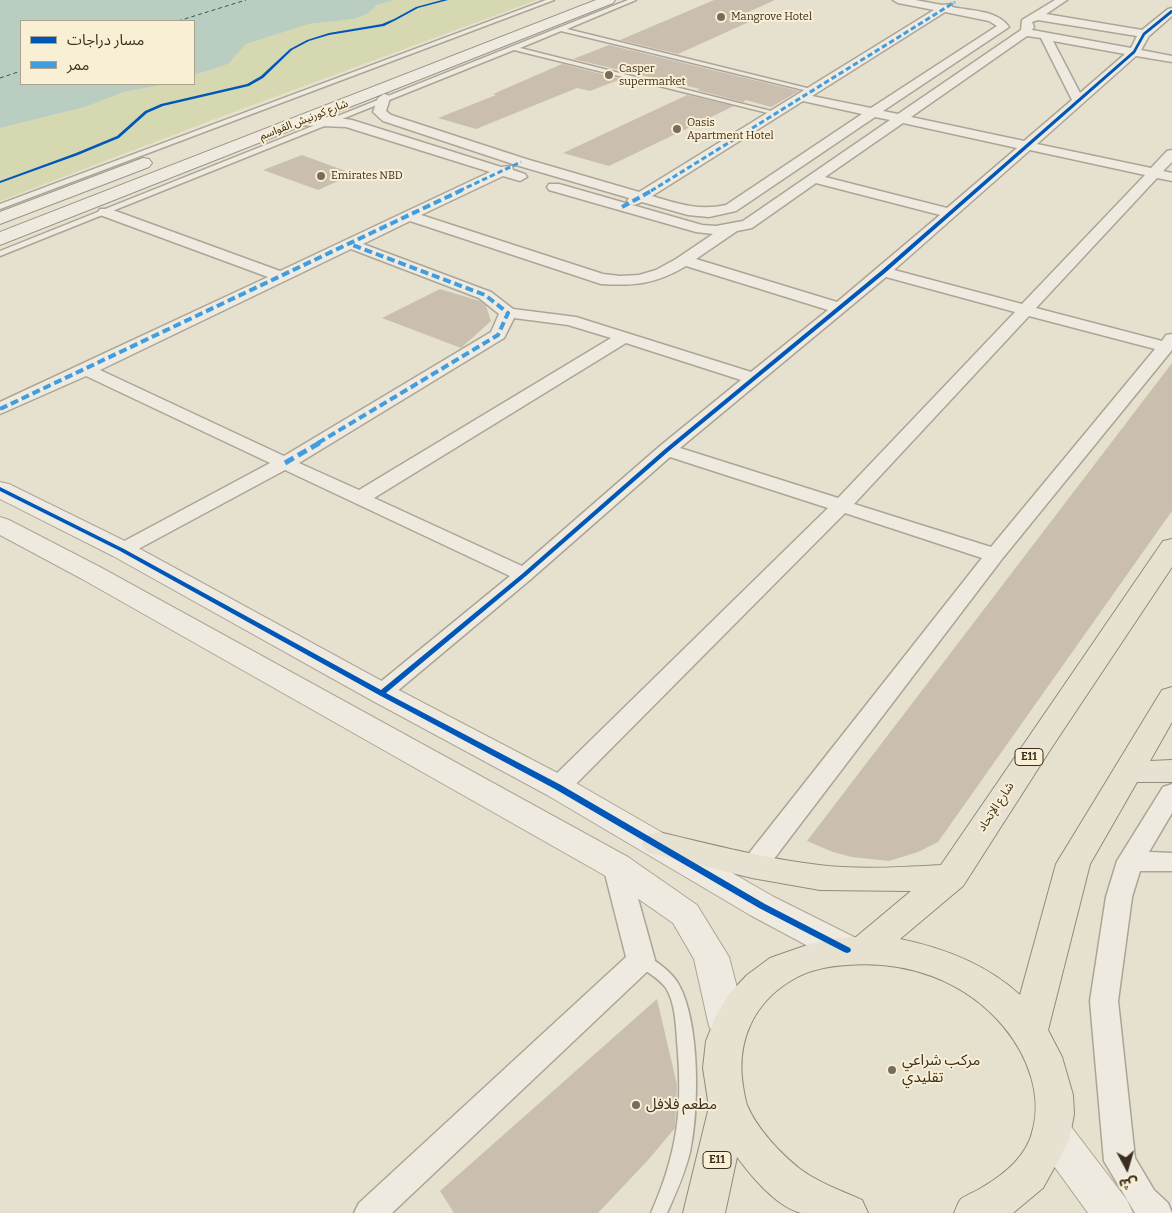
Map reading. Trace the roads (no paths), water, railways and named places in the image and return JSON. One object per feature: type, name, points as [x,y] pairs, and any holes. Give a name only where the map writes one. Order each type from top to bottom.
[{"type":"main road","name":"شارع كورنيش القواسم","points":[[0,218],[567,0]]},
{"type":"main road","name":"شارع كورنيش القواسم","points":[[0,239],[608,0]]},
{"type":"main road","points":[[0,489],[122,550],[381,693],[558,787],[762,906],[856,949]]},
{"type":"main road","points":[[0,525],[91,573],[616,866],[685,914],[711,957],[728,1026]]},
{"type":"main road","name":"شارع الإتحاد","points":[[856,949],[951,877],[1172,547]]},
{"type":"main road","points":[[1029,1030],[1052,934],[1073,864],[1172,697]]},
{"type":"main road","points":[[1127,772],[1172,771]]},
{"type":"main road","points":[[658,844],[752,866],[820,878],[886,880],[951,877]]},
{"type":"main road","points":[[847,1213],[795,1188],[754,1151],[728,1107],[721,1065],[728,1026],[750,993],[781,968],[821,953],[856,949],[912,954],[957,971],[998,997],[1029,1030],[1046,1063],[1054,1097],[1052,1132],[1033,1170],[999,1201],[975,1213]]},
{"type":"main road","name":"E11","points":[[704,1213],[728,1107]]},
{"type":"main road","points":[[1052,1132],[1112,1213]]},
{"type":"street","points":[[898,0],[947,4],[1023,20],[1144,34]]},
{"type":"street","points":[[301,122],[331,121],[354,125],[534,181],[701,229],[732,228],[747,225],[760,218],[899,118],[1023,20],[1062,0]]},
{"type":"street","points":[[384,98],[379,112],[387,118],[521,162],[642,197],[698,213],[709,213],[731,208],[1003,27],[1000,22],[992,18],[947,4],[642,197],[622,207]]},
{"type":"street","points":[[381,693],[524,575],[667,450],[883,272],[1134,52],[1144,34],[1172,11]]},
{"type":"street","points":[[1023,20],[1045,35],[1172,59]]},
{"type":"street","points":[[1045,35],[1078,100]]},
{"type":"street","points":[[801,97],[1163,175]]},
{"type":"street","points":[[354,125],[356,119],[366,118],[403,128],[423,130]]},
{"type":"street","points":[[558,787],[842,506],[1025,310],[1163,175],[1172,154]]},
{"type":"street","points":[[0,409],[86,370],[521,162]]},
{"type":"street","points":[[816,179],[950,212]]},
{"type":"street","points":[[105,212],[281,277]]},
{"type":"street","points":[[409,216],[601,278],[634,280],[652,277],[683,260],[732,228]]},
{"type":"street","points":[[350,244],[485,295],[508,313],[559,317],[753,378]]},
{"type":"street","points":[[683,260],[839,308]]},
{"type":"street","points":[[752,866],[777,837],[995,555],[1169,343],[1025,310],[883,272]]},
{"type":"street","points":[[122,550],[285,463],[498,335],[508,313]]},
{"type":"street","points":[[360,498],[625,337]]},
{"type":"street","points":[[86,370],[524,575]]},
{"type":"street","points":[[667,450],[995,555]]},
{"type":"street","points":[[1157,1213],[1143,1200],[1120,1161],[1104,1001],[1119,897],[1130,861],[1172,793]]},
{"type":"street","points":[[1130,861],[1172,862]]},
{"type":"street","points":[[370,1213],[641,960],[616,866]]},
{"type":"lane","name":"شارع كورنيش القواسم","points":[[0,207],[551,0]]},
{"type":"lane","points":[[0,254],[384,98],[633,0]]},
{"type":"lane","points":[[561,29],[812,90]]},
{"type":"lane","points":[[514,48],[776,113]]},
{"type":"lane","points":[[641,960],[672,985],[684,1026],[689,1094],[688,1125],[676,1175],[659,1213]]},
{"type":"place","name":"Mangrove Hotel","points":[[721,17]]},
{"type":"place","name":"Casper supermarket","points":[[609,75]]},
{"type":"place","name":"Oasis Apartment Hotel","points":[[677,129]]},
{"type":"place","name":"Emirates NBD","points":[[321,176]]},
{"type":"place","name":"مركب شراعي تقليدي","points":[[892,1070]]},
{"type":"place","name":"مطعم فلافل","points":[[636,1105]]}]
